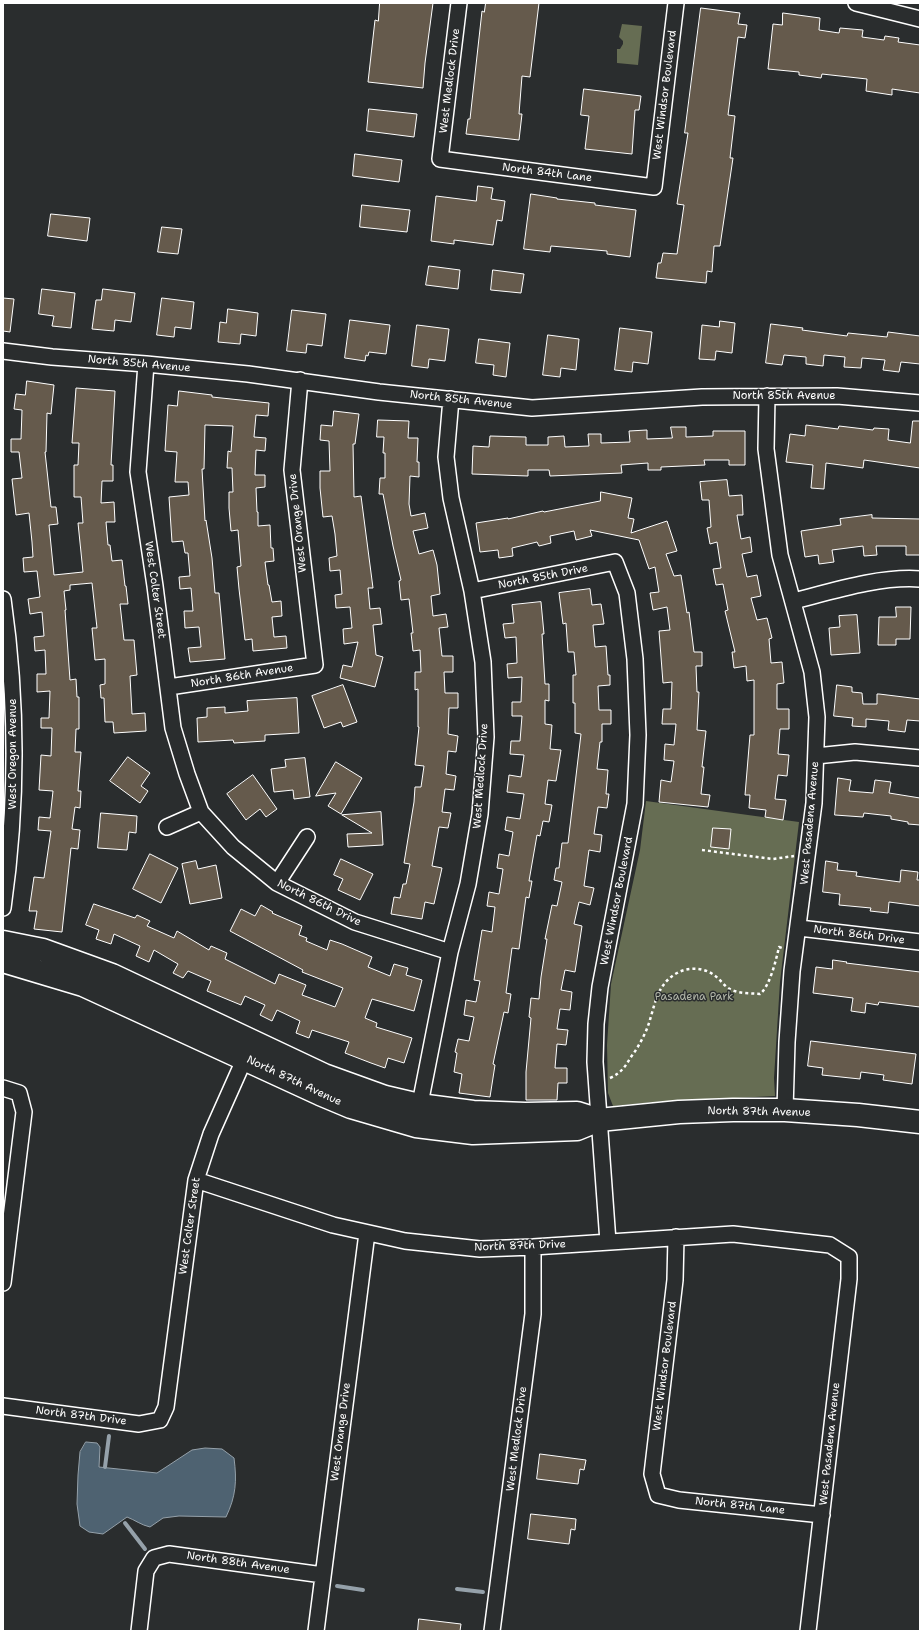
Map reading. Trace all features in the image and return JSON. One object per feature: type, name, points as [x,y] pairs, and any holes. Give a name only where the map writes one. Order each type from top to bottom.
[{"type":"street","name":"West Medlock Drive","points":[[440,159],[459,3]]},
{"type":"street","name":"West Windsor Boulevard","points":[[654,187],[676,3]]},
{"type":"street","points":[[856,3],[920,18]]},
{"type":"street","name":"North 84th Lane","points":[[440,159],[654,187]]},
{"type":"street","name":"North 85th Avenue","points":[[3,351],[52,357],[146,364],[300,380],[379,392],[532,408],[702,397],[767,396],[837,396],[920,403]]},
{"type":"street","name":"West Colter Street","points":[[146,364],[138,472],[169,687],[173,728],[187,774],[201,812]]},
{"type":"street","name":"West Orange Drive","points":[[300,380],[292,470],[315,665]]},
{"type":"street","name":"West Pasadena Avenue","points":[[767,396],[766,449],[780,555],[794,601],[812,672],[817,716],[814,803],[799,928],[792,971],[788,1035],[786,1110]]},
{"type":"street","name":"West Medlock Drive","points":[[418,1115],[450,952],[468,884],[480,814],[486,737],[483,662],[472,591],[451,498],[446,457],[451,399]]},
{"type":"street","name":"West Windsor Boulevard","points":[[608,1242],[595,1062],[596,1024],[600,987],[635,804],[638,735],[635,658],[626,593],[615,562]]},
{"type":"street","name":"North 85th Drive","points":[[472,591],[615,562]]},
{"type":"street","points":[[794,601],[847,588],[905,578],[920,579]]},
{"type":"street","name":"West Oregon Avenue","points":[[3,599],[14,708],[9,787],[13,826],[3,908]]},
{"type":"street","name":"North 86th Avenue","points":[[169,687],[315,665]]},
{"type":"street","points":[[816,756],[855,752],[920,758]]},
{"type":"street","points":[[167,827],[201,812]]},
{"type":"street","name":"North 86th Drive","points":[[201,812],[233,847],[277,883],[355,922],[450,952]]},
{"type":"street","points":[[277,883],[307,837]]},
{"type":"street","name":"North 86th Drive","points":[[799,928],[920,942]]},
{"type":"street","name":"North 87th Avenue","points":[[3,942],[43,950],[112,975],[249,1050]]},
{"type":"street","name":"North 87th Avenue","points":[[3,961],[83,985],[249,1050],[385,1097],[418,1115],[472,1112],[525,1114],[577,1112],[599,1120],[687,1112],[786,1110],[858,1115],[920,1122]]},
{"type":"street","name":"West Colter Street","points":[[160,1420],[166,1406],[196,1180],[211,1134],[249,1050]]},
{"type":"street","points":[[3,1088],[19,1093],[24,1112],[3,1283]]},
{"type":"street","name":"North 87th Drive","points":[[196,1180],[333,1225],[405,1241],[480,1249],[733,1234],[830,1246],[849,1257]]},
{"type":"street","name":"West Orange Drive","points":[[316,1631],[367,1233]]},
{"type":"street","name":"West Windsor Boulevard","points":[[658,1495],[652,1474],[675,1280],[676,1237]]},
{"type":"street","name":"West Medlock Drive","points":[[492,1631],[533,1314],[533,1247]]},
{"type":"street","name":"West Pasadena Avenue","points":[[808,1631],[849,1279],[849,1257]]},
{"type":"street","name":"North 87th Drive","points":[[3,1406],[139,1424],[160,1420]]},
{"type":"street","name":"North 87th Lane","points":[[658,1495],[679,1500],[822,1515]]},
{"type":"street","name":"North 88th Avenue","points":[[139,1631],[146,1571],[154,1558],[169,1554],[323,1575]]},
{"type":"path","points":[[702,850],[773,859],[794,856],[807,858]]},
{"type":"path","points":[[596,1080],[610,1078],[619,1074],[625,1067],[647,1030],[660,989],[676,974],[687,969],[707,971],[729,988],[742,993],[760,994],[766,985],[779,948],[796,949]]},
{"type":"green space","points":[[622,24],[642,26],[638,65],[617,63],[617,49],[620,49],[623,44],[623,41],[619,37]]},
{"type":"green space","name":"Pasadena Park","points":[[646,801],[799,822],[780,982],[774,1078],[775,1096],[654,1102],[613,1106],[608,1093],[607,1045],[611,984],[640,850]]},
{"type":"water","points":[[86,1442],[97,1443],[100,1447],[99,1467],[157,1473],[192,1450],[205,1448],[222,1449],[234,1458],[235,1474],[234,1495],[226,1517],[179,1516],[163,1518],[150,1527],[127,1517],[103,1534],[89,1532],[80,1526],[77,1504],[80,1452]]},
{"type":"building","points":[[380,3],[433,3],[423,88],[368,82],[375,20],[378,21]]},
{"type":"building","points":[[486,3],[539,3],[530,77],[522,76],[519,114],[522,114],[519,140],[466,134],[468,119],[470,119],[482,11],[484,12]]},
{"type":"building","points":[[701,8],[740,13],[738,24],[747,25],[745,38],[738,37],[728,115],[735,116],[730,158],[733,158],[720,246],[714,246],[712,272],[707,271],[706,283],[656,278],[658,263],[661,263],[663,253],[677,254],[684,205],[677,204],[688,133],[685,133]]},
{"type":"building","points":[[783,13],[820,18],[819,30],[839,33],[840,28],[863,30],[862,37],[884,40],[885,36],[899,38],[898,42],[920,45],[920,93],[892,89],[892,95],[866,91],[867,79],[822,74],[821,78],[799,75],[799,72],[768,69],[773,24],[782,25]]},
{"type":"building","points":[[584,89],[641,96],[639,110],[635,110],[632,154],[585,149],[589,116],[581,115]]},
{"type":"building","points":[[369,109],[417,114],[414,137],[367,131]]},
{"type":"building","points":[[355,154],[402,160],[399,182],[353,176]]},
{"type":"building","points":[[478,186],[493,188],[491,199],[505,201],[502,221],[497,220],[493,245],[454,240],[454,244],[431,241],[436,196],[476,201]]},
{"type":"building","points":[[531,194],[557,199],[595,203],[595,205],[636,210],[630,257],[607,254],[607,251],[551,246],[550,252],[524,249]]},
{"type":"building","points":[[362,205],[410,210],[407,232],[360,227]]},
{"type":"building","points":[[51,214],[90,218],[87,241],[48,236]]},
{"type":"building","points":[[162,227],[182,229],[178,254],[158,252]]},
{"type":"building","points":[[429,266],[460,270],[458,289],[426,285]]},
{"type":"building","points":[[493,270],[524,274],[521,293],[491,290]]},
{"type":"building","points":[[42,289],[75,293],[71,328],[52,326],[54,316],[39,314]]},
{"type":"building","points":[[103,289],[135,293],[131,322],[115,320],[114,331],[92,329],[96,300],[101,300]]},
{"type":"building","points":[[3,298],[14,299],[10,332],[3,331]]},
{"type":"building","points":[[162,298],[194,302],[191,329],[175,327],[174,337],[157,335]]},
{"type":"building","points":[[228,309],[258,313],[256,336],[241,334],[240,344],[218,342],[220,322],[226,323]]},
{"type":"building","points":[[292,310],[326,314],[322,346],[307,344],[306,353],[287,351]]},
{"type":"building","points":[[350,320],[390,325],[386,354],[369,352],[368,356],[366,355],[365,361],[345,358]]},
{"type":"building","points":[[720,321],[735,323],[732,353],[716,351],[715,360],[699,359],[702,325],[719,327]]},
{"type":"building","points":[[771,324],[847,336],[848,333],[887,337],[888,332],[920,336],[920,364],[901,362],[899,372],[883,370],[885,360],[862,358],[861,368],[844,367],[845,357],[824,355],[823,366],[806,364],[806,357],[784,355],[782,365],[766,363]]},
{"type":"building","points":[[417,325],[449,329],[445,361],[429,359],[428,368],[412,366]]},
{"type":"building","points":[[620,328],[652,332],[648,364],[633,362],[632,372],[615,370]]},
{"type":"building","points":[[548,335],[579,339],[576,370],[561,368],[560,377],[543,375]]},
{"type":"building","points":[[479,339],[510,343],[506,377],[493,375],[494,365],[476,363]]},
{"type":"building","points":[[27,381],[54,385],[51,414],[47,413],[45,452],[51,507],[56,507],[58,524],[49,525],[54,575],[83,572],[78,523],[83,523],[81,497],[74,497],[74,465],[78,465],[79,443],[72,443],[76,388],[115,391],[111,465],[113,465],[113,481],[102,481],[101,503],[114,502],[115,522],[106,522],[108,545],[110,545],[112,561],[122,560],[126,586],[128,604],[120,604],[124,640],[134,640],[137,675],[130,676],[132,714],[145,713],[146,731],[114,733],[113,722],[105,722],[104,698],[101,698],[100,685],[105,684],[105,659],[95,660],[92,628],[97,628],[92,583],[70,585],[70,590],[64,591],[65,610],[70,680],[76,679],[77,697],[79,697],[79,729],[76,729],[75,752],[81,752],[78,791],[81,791],[80,808],[75,807],[72,829],[80,830],[78,849],[71,848],[62,932],[34,929],[37,911],[29,911],[34,877],[44,878],[51,831],[38,830],[39,817],[50,818],[53,791],[39,790],[41,755],[51,756],[52,728],[41,728],[41,718],[49,718],[50,691],[37,692],[37,674],[46,674],[45,650],[35,651],[34,637],[44,636],[42,612],[30,614],[28,599],[40,597],[37,571],[24,572],[23,558],[33,557],[29,513],[16,515],[12,479],[22,478],[19,452],[11,452],[11,439],[21,439],[22,410],[14,409],[16,394],[25,395]]},
{"type":"building","points":[[179,391],[212,395],[212,397],[269,403],[268,416],[256,415],[254,437],[266,438],[265,451],[256,450],[255,475],[265,475],[265,487],[256,488],[258,526],[270,525],[271,548],[273,548],[274,561],[265,562],[268,585],[272,602],[281,601],[282,616],[272,617],[274,637],[286,636],[287,648],[253,651],[252,639],[245,640],[237,567],[241,566],[238,530],[231,531],[229,508],[229,492],[233,492],[232,468],[227,468],[228,451],[231,452],[233,426],[205,425],[204,469],[202,469],[205,521],[206,520],[212,558],[215,593],[219,593],[225,659],[190,662],[188,648],[201,647],[199,627],[185,628],[184,611],[193,611],[191,588],[180,589],[179,577],[190,576],[188,553],[185,553],[183,541],[172,542],[169,497],[189,495],[188,482],[175,482],[177,452],[165,451],[168,405],[177,406]]},
{"type":"building","points":[[334,411],[359,414],[355,444],[353,444],[354,497],[361,496],[373,588],[368,588],[370,609],[380,608],[382,624],[373,625],[376,655],[383,657],[375,687],[340,678],[343,665],[352,667],[358,642],[344,644],[343,629],[352,628],[350,607],[336,608],[335,595],[342,594],[340,570],[330,571],[329,558],[337,556],[335,534],[332,516],[323,517],[320,471],[330,471],[329,441],[320,440],[321,425],[332,426]]},
{"type":"building","points":[[378,420],[409,421],[408,438],[418,438],[417,462],[419,462],[419,477],[410,476],[409,504],[411,516],[425,513],[428,528],[413,531],[419,554],[433,550],[437,565],[440,594],[431,596],[433,616],[446,614],[448,627],[439,628],[442,656],[453,656],[453,672],[444,672],[445,693],[458,693],[458,708],[449,708],[448,734],[458,736],[456,752],[448,751],[446,774],[456,776],[454,790],[445,789],[442,812],[451,813],[448,828],[439,827],[432,866],[442,868],[434,904],[425,902],[422,919],[391,914],[394,897],[400,898],[403,884],[406,884],[410,864],[404,863],[415,787],[421,787],[424,766],[415,765],[419,727],[418,689],[415,690],[415,672],[421,672],[420,650],[413,651],[411,633],[413,633],[409,599],[401,600],[399,581],[401,580],[383,494],[379,494],[380,478],[385,478],[385,453],[383,453],[384,437],[377,437]]},
{"type":"building","points":[[913,421],[920,421],[920,468],[864,460],[863,468],[826,463],[824,489],[811,488],[813,465],[786,462],[790,434],[805,436],[806,425],[838,429],[839,426],[873,430],[874,428],[889,429],[888,440],[910,443]]},
{"type":"building","points":[[671,427],[686,427],[686,437],[713,436],[713,431],[745,431],[745,465],[729,465],[729,460],[704,460],[705,465],[661,467],[661,470],[648,470],[648,463],[621,465],[622,473],[550,476],[549,470],[528,470],[528,476],[472,474],[473,446],[489,447],[490,436],[526,437],[526,445],[548,445],[548,437],[564,436],[565,447],[589,446],[588,434],[601,434],[601,443],[630,442],[629,431],[647,430],[647,439],[672,438]]},
{"type":"building","points":[[727,480],[729,496],[742,495],[743,515],[737,515],[741,539],[750,537],[752,552],[742,554],[747,577],[757,575],[761,596],[751,598],[757,620],[767,618],[772,638],[769,639],[771,663],[782,662],[784,683],[777,684],[777,709],[789,709],[789,729],[780,729],[778,754],[789,755],[787,776],[778,775],[775,799],[786,800],[783,820],[765,817],[766,810],[749,808],[750,795],[745,795],[750,735],[754,735],[754,680],[747,681],[746,666],[734,668],[732,652],[735,652],[725,611],[728,610],[723,584],[716,585],[713,569],[721,568],[717,542],[710,544],[707,528],[711,527],[709,500],[702,500],[700,482]]},
{"type":"building","points":[[601,492],[632,498],[628,518],[634,519],[631,533],[667,521],[677,551],[666,554],[674,576],[681,575],[687,613],[689,612],[694,652],[702,652],[702,666],[696,666],[697,692],[699,692],[697,730],[706,731],[701,794],[710,795],[708,807],[659,802],[661,780],[671,782],[674,761],[664,760],[665,744],[674,745],[676,724],[662,724],[663,709],[671,709],[672,682],[663,683],[659,631],[670,630],[667,607],[653,610],[650,593],[659,592],[655,567],[649,569],[639,540],[590,530],[592,536],[576,540],[574,531],[550,536],[551,543],[539,546],[537,542],[512,548],[513,556],[499,558],[498,550],[480,552],[476,523],[508,519],[600,501]]},
{"type":"building","points":[[872,515],[872,518],[920,519],[920,555],[906,555],[906,546],[876,546],[877,555],[864,556],[863,546],[832,550],[834,562],[819,564],[818,555],[805,557],[801,531],[841,525],[840,519]]},
{"type":"building","points":[[590,589],[592,605],[601,604],[604,624],[593,625],[595,647],[606,646],[608,675],[610,675],[610,685],[598,686],[599,710],[611,710],[611,724],[602,724],[602,742],[600,742],[597,769],[608,770],[606,794],[609,794],[607,808],[598,807],[594,834],[602,835],[600,852],[589,850],[584,886],[594,888],[590,905],[579,902],[574,924],[582,926],[575,972],[565,970],[561,990],[572,992],[570,1010],[560,1009],[557,1029],[568,1030],[566,1045],[557,1044],[555,1068],[567,1068],[567,1083],[558,1083],[557,1100],[526,1100],[526,1072],[531,1018],[529,1017],[531,998],[539,999],[547,939],[545,939],[552,905],[557,906],[562,882],[554,880],[556,868],[559,868],[562,843],[568,843],[581,734],[575,733],[573,675],[576,675],[574,652],[568,652],[566,623],[563,624],[559,593]]},
{"type":"building","points":[[541,602],[544,634],[542,634],[545,684],[549,684],[549,701],[545,700],[545,724],[552,725],[550,749],[561,750],[556,781],[548,780],[545,804],[552,805],[549,822],[543,821],[540,836],[537,835],[529,881],[532,881],[529,898],[526,897],[519,949],[512,948],[506,993],[511,994],[508,1013],[504,1012],[493,1064],[495,1065],[490,1097],[459,1093],[462,1074],[454,1072],[457,1053],[455,1052],[458,1039],[469,1041],[474,1017],[464,1015],[466,1000],[476,1002],[480,981],[474,980],[482,930],[492,932],[495,907],[487,906],[489,892],[499,894],[503,869],[497,868],[499,854],[509,856],[513,832],[505,830],[507,817],[520,819],[524,794],[507,792],[509,775],[521,777],[524,755],[510,754],[511,741],[520,741],[522,716],[512,716],[512,702],[521,702],[522,677],[508,678],[507,664],[517,663],[516,637],[505,638],[503,624],[514,623],[512,605]]},
{"type":"building","points":[[896,607],[911,607],[910,639],[896,639],[896,645],[878,645],[879,617],[896,617]]},
{"type":"building","points":[[857,615],[860,653],[831,655],[829,628],[840,627],[839,616]]},
{"type":"building","points":[[343,685],[357,722],[343,727],[341,722],[324,728],[312,696]]},
{"type":"building","points":[[837,685],[852,687],[852,692],[862,693],[863,704],[877,704],[877,694],[920,699],[920,721],[907,720],[905,732],[888,730],[889,721],[866,719],[866,727],[852,726],[853,718],[834,716]]},
{"type":"building","points":[[297,698],[299,733],[265,735],[265,741],[234,743],[233,740],[198,742],[197,718],[207,717],[207,708],[225,707],[225,713],[248,711],[247,701]]},
{"type":"building","points":[[128,757],[150,773],[141,786],[148,791],[140,803],[110,781]]},
{"type":"building","points":[[305,758],[310,797],[294,799],[293,790],[274,792],[271,769],[286,767],[285,760]]},
{"type":"building","points":[[336,762],[362,778],[341,814],[328,806],[336,793],[316,796]]},
{"type":"building","points":[[253,775],[277,809],[266,817],[260,809],[246,820],[227,794]]},
{"type":"building","points":[[838,778],[851,780],[849,791],[873,793],[875,780],[891,782],[889,793],[920,798],[920,825],[908,824],[908,822],[891,819],[891,816],[864,813],[863,817],[835,815]]},
{"type":"building","points":[[381,812],[383,845],[348,847],[347,834],[372,833],[342,815]]},
{"type":"building","points":[[101,813],[137,816],[136,833],[129,832],[127,850],[98,848]]},
{"type":"building","points":[[713,828],[731,829],[729,849],[711,847]]},
{"type":"building","points":[[150,854],[178,868],[161,903],[133,889]]},
{"type":"building","points":[[341,859],[373,874],[360,900],[338,890],[343,879],[334,875]]},
{"type":"building","points":[[196,861],[198,869],[216,865],[222,898],[190,904],[182,864]]},
{"type":"building","points":[[826,861],[838,863],[837,870],[857,872],[856,876],[900,882],[901,870],[918,872],[917,880],[920,880],[920,906],[889,902],[888,913],[870,911],[871,908],[839,905],[840,894],[823,892]]},
{"type":"building","points":[[94,904],[135,918],[137,915],[150,921],[147,926],[174,938],[177,931],[209,950],[211,946],[227,953],[225,959],[275,984],[279,974],[306,985],[302,995],[335,1007],[343,988],[302,972],[303,970],[230,931],[241,909],[255,916],[261,905],[273,912],[272,913],[302,926],[299,935],[307,938],[306,941],[327,950],[330,940],[342,944],[372,957],[368,967],[390,976],[394,964],[408,968],[406,975],[422,980],[414,1011],[372,999],[365,1018],[377,1023],[376,1027],[412,1038],[404,1063],[388,1058],[385,1068],[345,1053],[349,1042],[312,1030],[309,1038],[296,1033],[300,1021],[277,1010],[272,1021],[260,1015],[265,1005],[245,996],[241,1005],[207,991],[211,981],[188,971],[183,978],[173,973],[178,964],[154,950],[149,962],[136,956],[140,946],[114,934],[111,944],[96,939],[99,930],[86,925]]},
{"type":"building","points":[[833,960],[920,972],[920,1007],[879,1002],[878,1005],[866,1003],[865,1013],[851,1011],[853,998],[813,993],[816,967],[832,969]]},
{"type":"building","points":[[811,1041],[916,1054],[912,1084],[883,1080],[884,1075],[861,1072],[860,1079],[822,1075],[823,1068],[808,1066]]},
{"type":"building","points":[[540,1454],[586,1460],[584,1470],[580,1469],[578,1484],[537,1479]]},
{"type":"building","points":[[531,1514],[576,1519],[575,1530],[571,1529],[569,1544],[528,1539]]},
{"type":"building","points":[[419,1619],[461,1624],[460,1631],[418,1631]]},
{"type":"waterway","points":[[105,1467],[109,1436]]},
{"type":"waterway","points":[[125,1523],[145,1549]]},
{"type":"waterway","points":[[337,1586],[363,1590]]},
{"type":"waterway","points":[[457,1589],[483,1592]]}]
